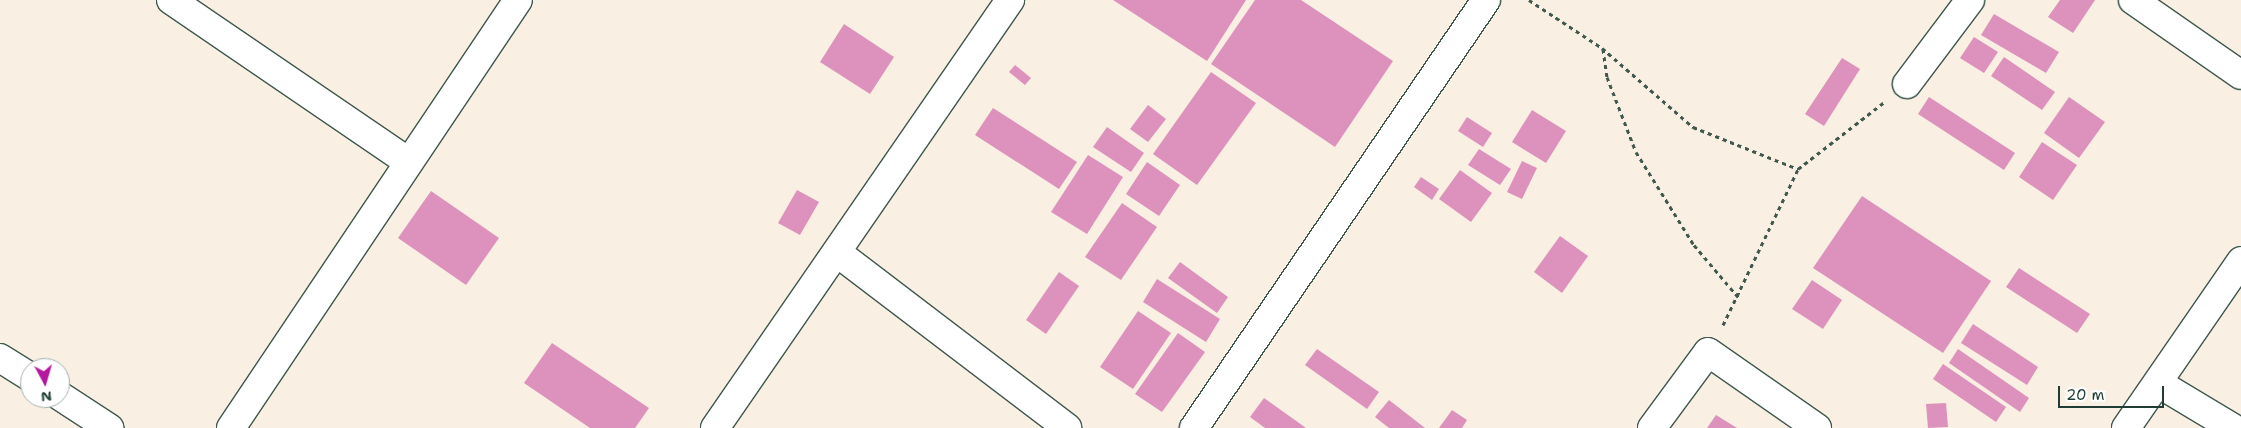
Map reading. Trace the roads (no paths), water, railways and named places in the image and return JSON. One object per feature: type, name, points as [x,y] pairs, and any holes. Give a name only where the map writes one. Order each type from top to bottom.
[{"type":"street","points":[[171,0],[407,161]]},
{"type":"street","points":[[231,428],[407,161],[518,0]]},
{"type":"street","points":[[715,428],[838,254],[1010,0]]},
{"type":"street","points":[[1194,428],[1486,0]]},
{"type":"street","points":[[1908,84],[1970,0]]},
{"type":"street","points":[[2132,0],[2241,75]]},
{"type":"street","points":[[838,254],[1066,428]]},
{"type":"street","points":[[2126,428],[2241,262]]},
{"type":"street","points":[[1652,428],[1708,352],[1816,428]]},
{"type":"street","points":[[0,358],[20,371]]},
{"type":"street","points":[[2158,383],[2233,428]]},
{"type":"street","points":[[70,403],[109,428]]}]
